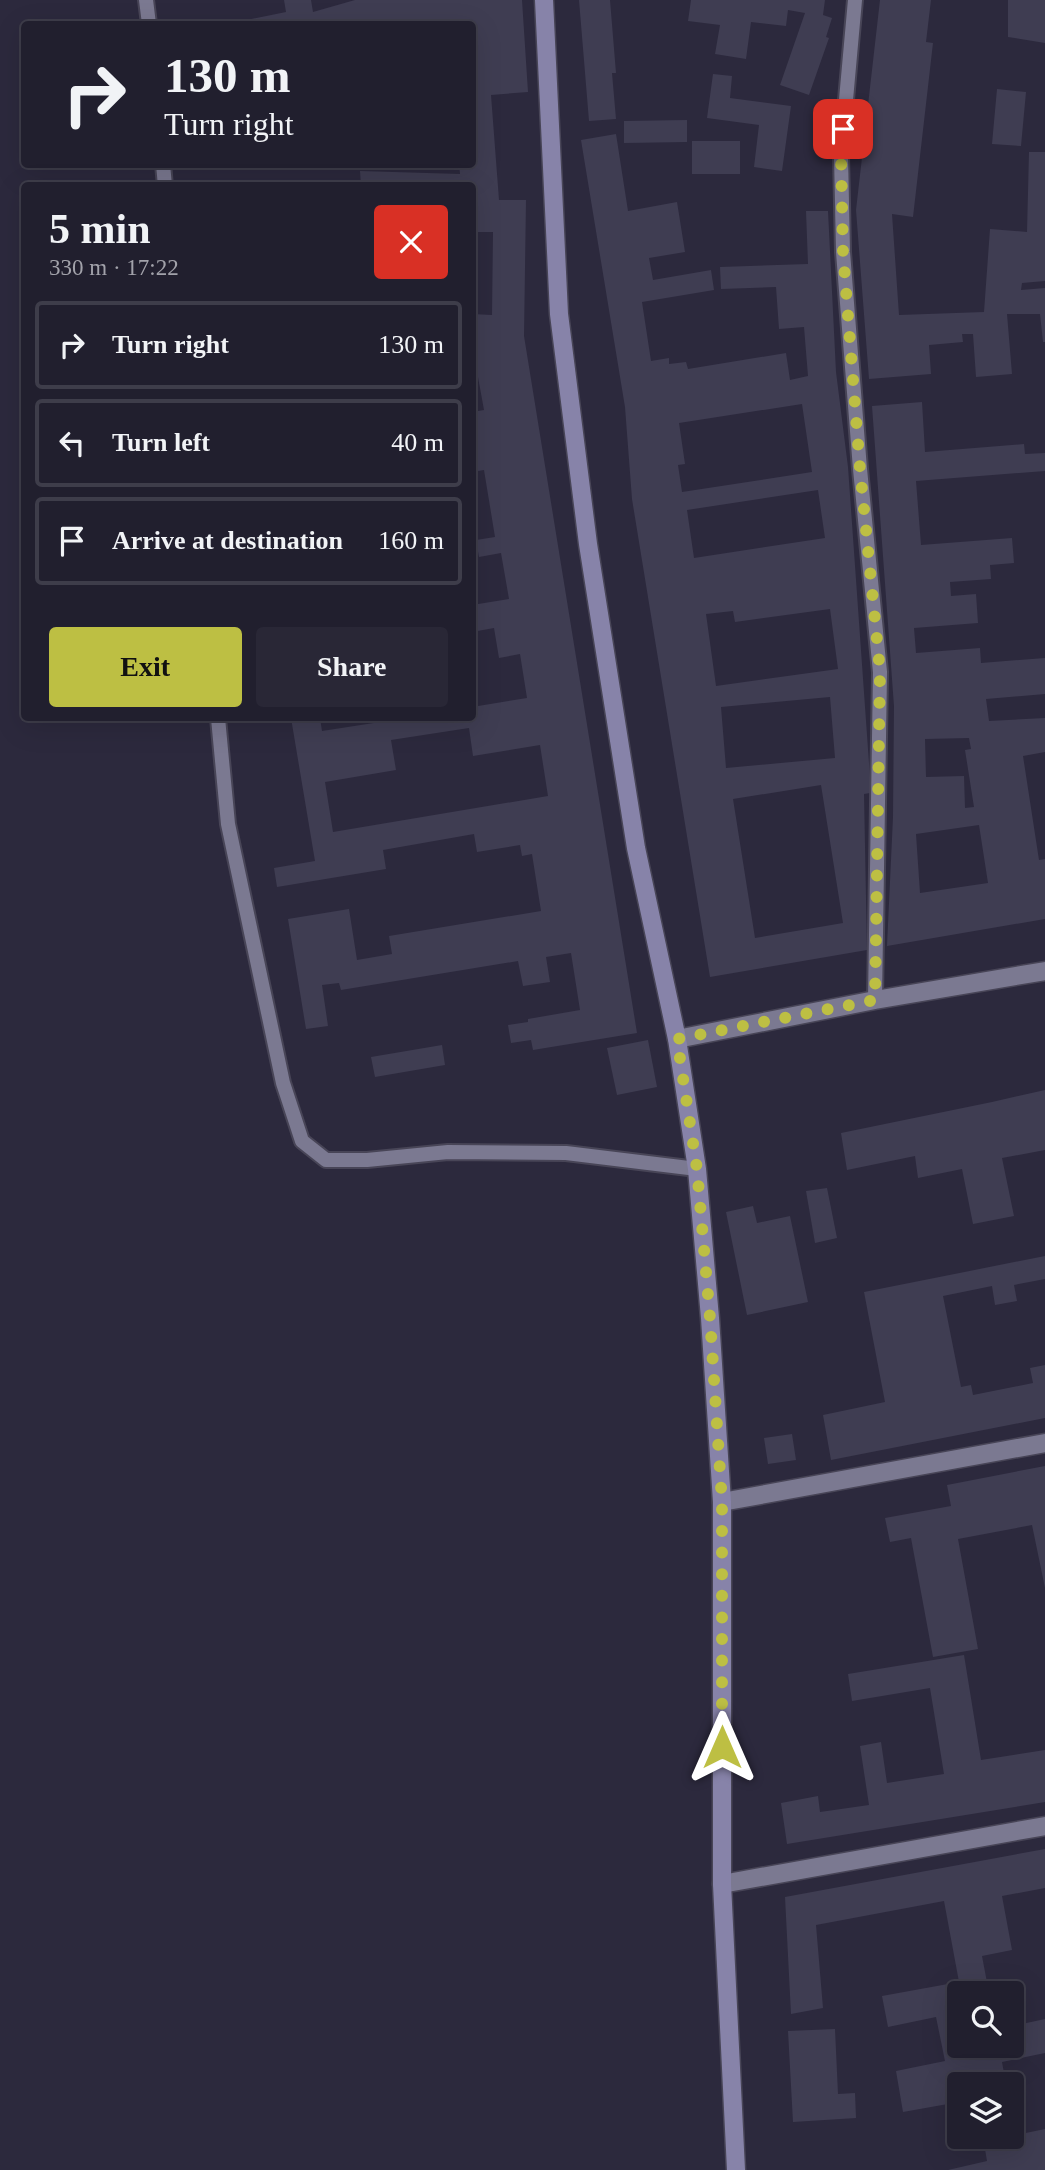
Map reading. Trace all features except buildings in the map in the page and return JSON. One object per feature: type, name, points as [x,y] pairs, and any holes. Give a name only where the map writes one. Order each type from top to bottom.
[{"type":"street","points":[[544,0],[559,314],[588,544],[636,848],[677,1039],[697,1169],[722,1502],[722,1884],[736,2170]]},
{"type":"street","points":[[677,1039],[875,1000],[1045,971]]},
{"type":"street","points":[[722,1502],[1045,1443]]},
{"type":"street","points":[[722,1884],[1045,1826]]},
{"type":"lane","points":[[146,0],[149,21]]},
{"type":"lane","points":[[855,0],[841,155],[843,252],[860,469],[880,671],[875,1000]]},
{"type":"lane","points":[[218,721],[228,824],[283,1083],[303,1141],[326,1160],[366,1160],[448,1152],[566,1153],[697,1169]]},
{"type":"route","points":[[722,1747],[722,1502],[697,1169],[677,1039],[875,1000],[880,671],[860,469],[843,252],[843,129]]}]
